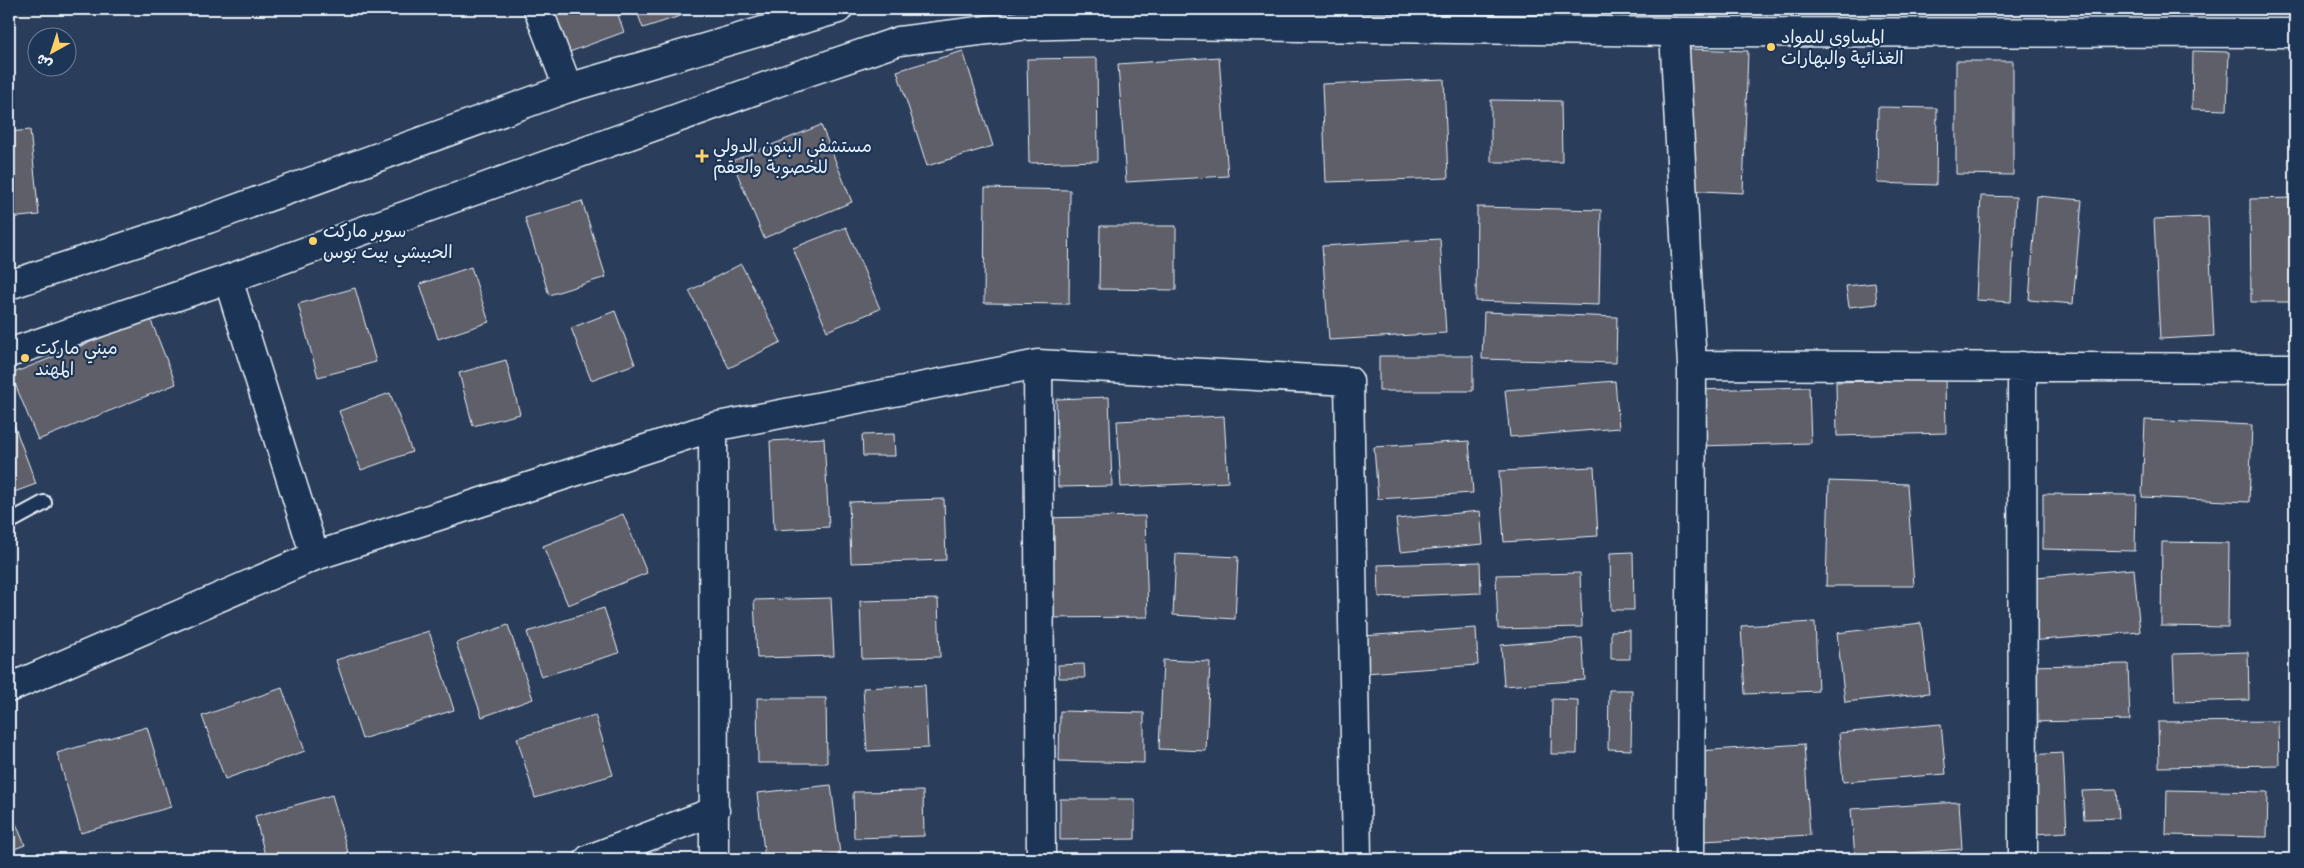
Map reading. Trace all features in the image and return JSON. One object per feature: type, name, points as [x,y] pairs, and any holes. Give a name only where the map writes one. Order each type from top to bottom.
[{"type":"street","points":[[538,9],[568,88]]},
{"type":"street","points":[[9,285],[208,219],[568,88],[838,9]]},
{"type":"street","points":[[9,353],[228,279],[899,41],[1018,17],[1091,16],[1674,32],[2295,33]]},
{"type":"street","points":[[1674,32],[1692,365],[1690,859]]},
{"type":"street","points":[[228,279],[315,556]]},
{"type":"street","points":[[9,688],[315,556],[713,426],[1038,364],[1349,381],[1357,859]]},
{"type":"street","points":[[1038,364],[1041,859]]},
{"type":"street","points":[[1692,365],[2295,368]]},
{"type":"street","points":[[2022,366],[2023,859]]},
{"type":"street","points":[[713,426],[714,859]]},
{"type":"street","points":[[588,859],[715,811]]},
{"type":"lane","points":[[9,522],[44,503]]},
{"type":"building","points":[[548,9],[616,9],[624,32],[564,54]]},
{"type":"building","points":[[636,9],[702,9],[643,28]]},
{"type":"building","points":[[1688,49],[1748,51],[1743,193],[1682,190]]},
{"type":"building","points":[[963,51],[993,146],[927,166],[897,71]]},
{"type":"building","points":[[2193,51],[2229,52],[2227,110],[2192,109]]},
{"type":"building","points":[[1219,57],[1228,176],[1126,182],[1118,64]]},
{"type":"building","points":[[1097,58],[1098,161],[1029,163],[1027,59]]},
{"type":"building","points":[[1956,61],[2013,61],[2013,175],[1956,174]]},
{"type":"building","points":[[1444,79],[1448,178],[1326,182],[1322,84]]},
{"type":"building","points":[[1491,100],[1561,101],[1562,162],[1491,162]]},
{"type":"building","points":[[1878,107],[1937,108],[1936,185],[1877,183]]},
{"type":"building","points":[[821,125],[852,202],[764,238],[732,161]]},
{"type":"building","points":[[30,130],[39,215],[9,218],[9,132]]},
{"type":"building","points":[[985,188],[1070,190],[1069,304],[984,303]]},
{"type":"building","points":[[1981,196],[2016,197],[2011,302],[1976,300]]},
{"type":"building","points":[[2037,196],[2082,200],[2073,304],[2029,300]]},
{"type":"building","points":[[2295,198],[2295,302],[2251,302],[2250,199]]},
{"type":"building","points":[[582,201],[606,277],[549,295],[525,218]]},
{"type":"building","points":[[1477,207],[1601,210],[1599,305],[1476,301]]},
{"type":"building","points":[[2208,217],[2214,336],[2160,339],[2154,219]]},
{"type":"building","points":[[1100,226],[1176,226],[1176,290],[1099,289]]},
{"type":"building","points":[[846,227],[880,309],[827,331],[793,248]]},
{"type":"building","points":[[1440,239],[1446,333],[1329,340],[1322,246]]},
{"type":"building","points":[[741,264],[781,342],[729,368],[689,291]]},
{"type":"building","points":[[471,267],[489,322],[438,339],[420,284]]},
{"type":"building","points":[[1875,283],[1877,304],[1849,307],[1846,286]]},
{"type":"building","points":[[355,288],[376,362],[318,377],[298,304]]},
{"type":"building","points":[[615,311],[635,364],[591,380],[571,328]]},
{"type":"building","points":[[1484,312],[1617,317],[1616,363],[1482,359]]},
{"type":"building","points":[[150,318],[176,384],[38,440],[11,374]]},
{"type":"building","points":[[1379,356],[1473,356],[1473,391],[1379,391]]},
{"type":"building","points":[[506,360],[520,414],[473,426],[459,373]]},
{"type":"building","points":[[1945,379],[1946,433],[1837,436],[1836,382]]},
{"type":"building","points":[[1615,381],[1619,428],[1510,437],[1505,390]]},
{"type":"building","points":[[1809,387],[1811,443],[1698,446],[1696,390]]},
{"type":"building","points":[[390,393],[412,452],[361,470],[339,411]]},
{"type":"building","points":[[1109,397],[1112,486],[1058,487],[1056,399]]},
{"type":"building","points":[[9,411],[36,484],[9,494]]},
{"type":"building","points":[[1224,416],[1228,482],[1121,487],[1117,421]]},
{"type":"building","points":[[2145,420],[2252,425],[2249,502],[2142,497]]},
{"type":"building","points":[[894,434],[895,456],[863,456],[862,435]]},
{"type":"building","points":[[824,438],[829,527],[774,530],[770,441]]},
{"type":"building","points":[[1469,441],[1473,493],[1378,499],[1374,447]]},
{"type":"building","points":[[1594,467],[1598,536],[1504,542],[1499,471]]},
{"type":"building","points":[[1829,481],[1907,484],[1914,586],[1826,586]]},
{"type":"building","points":[[2043,494],[2136,495],[2135,551],[2043,549]]},
{"type":"building","points":[[944,499],[946,560],[851,563],[849,502]]},
{"type":"building","points":[[1480,511],[1483,544],[1400,552],[1396,519]]},
{"type":"building","points":[[623,514],[647,573],[568,605],[543,546]]},
{"type":"building","points":[[1145,516],[1148,617],[1045,618],[1042,518]]},
{"type":"building","points":[[2162,542],[2229,543],[2228,627],[2161,626]]},
{"type":"building","points":[[1633,552],[1634,610],[1611,610],[1610,553]]},
{"type":"building","points":[[1176,554],[1238,557],[1235,619],[1173,615]]},
{"type":"building","points":[[1480,562],[1481,593],[1379,597],[1378,565]]},
{"type":"building","points":[[2134,569],[2140,632],[2029,641],[2024,578]]},
{"type":"building","points":[[1580,573],[1582,627],[1498,629],[1496,575]]},
{"type":"building","points":[[831,598],[834,656],[757,658],[754,600]]},
{"type":"building","points":[[938,599],[940,657],[862,659],[860,601]]},
{"type":"building","points":[[604,608],[619,653],[541,677],[527,632]]},
{"type":"building","points":[[1815,622],[1818,691],[1745,694],[1741,626]]},
{"type":"building","points":[[1921,623],[1929,693],[1845,702],[1837,633]]},
{"type":"building","points":[[508,625],[533,699],[482,717],[456,643]]},
{"type":"building","points":[[1476,628],[1478,665],[1351,674],[1348,637]]},
{"type":"building","points":[[1630,630],[1630,659],[1611,659],[1611,631]]},
{"type":"building","points":[[429,631],[454,710],[362,739],[336,660]]},
{"type":"building","points":[[1582,638],[1585,680],[1504,686],[1501,645]]},
{"type":"building","points":[[2248,652],[2249,700],[2175,702],[2173,654]]},
{"type":"building","points":[[1163,660],[1210,662],[1206,751],[1159,749]]},
{"type":"building","points":[[1084,664],[1085,678],[1059,678],[1058,665]]},
{"type":"building","points":[[2128,664],[2130,720],[2029,722],[2028,666]]},
{"type":"building","points":[[925,685],[928,748],[867,751],[863,688]]},
{"type":"building","points":[[282,688],[305,751],[225,779],[202,716]]},
{"type":"building","points":[[1609,690],[1632,690],[1631,750],[1608,749]]},
{"type":"building","points":[[757,698],[826,698],[827,763],[758,763]]},
{"type":"building","points":[[1552,699],[1578,700],[1577,754],[1551,754]]},
{"type":"building","points":[[1060,711],[1144,713],[1144,763],[1059,761]]},
{"type":"building","points":[[595,715],[613,775],[535,798],[517,738]]},
{"type":"building","points":[[2278,721],[2279,765],[2159,767],[2158,722]]},
{"type":"building","points":[[1941,724],[1946,774],[1843,782],[1839,733]]},
{"type":"building","points":[[147,727],[171,807],[81,833],[57,753]]},
{"type":"building","points":[[1804,744],[1810,835],[1704,841],[1698,751]]},
{"type":"building","points":[[2063,753],[2067,832],[2034,834],[2029,755]]},
{"type":"building","points":[[831,785],[840,854],[792,859],[765,859],[757,793]]},
{"type":"building","points":[[2117,790],[2119,818],[2084,819],[2082,791]]},
{"type":"building","points":[[2167,790],[2268,792],[2267,837],[2166,835]]},
{"type":"building","points":[[923,791],[924,836],[854,838],[853,792]]},
{"type":"building","points":[[332,795],[349,856],[339,859],[266,859],[255,816]]},
{"type":"building","points":[[1060,799],[1135,799],[1135,839],[1060,840]]},
{"type":"building","points":[[1959,802],[1962,849],[1855,857],[1851,809]]},
{"type":"building","points":[[9,807],[25,845],[9,851]]},
{"type":"building","points":[[190,852],[193,859],[164,859]]},
{"type":"place","name":"المساوى للمواد الغذائية والبهارات","points":[[1771,47]]},
{"type":"place","name":"مستشفى البنون الدولي للخصوبة والعقم","points":[[702,156]]},
{"type":"place","name":"سوبر ماركت الحبيشي بيت بوس","points":[[313,241]]},
{"type":"place","name":"ميني ماركت المهند","points":[[25,358]]}]
